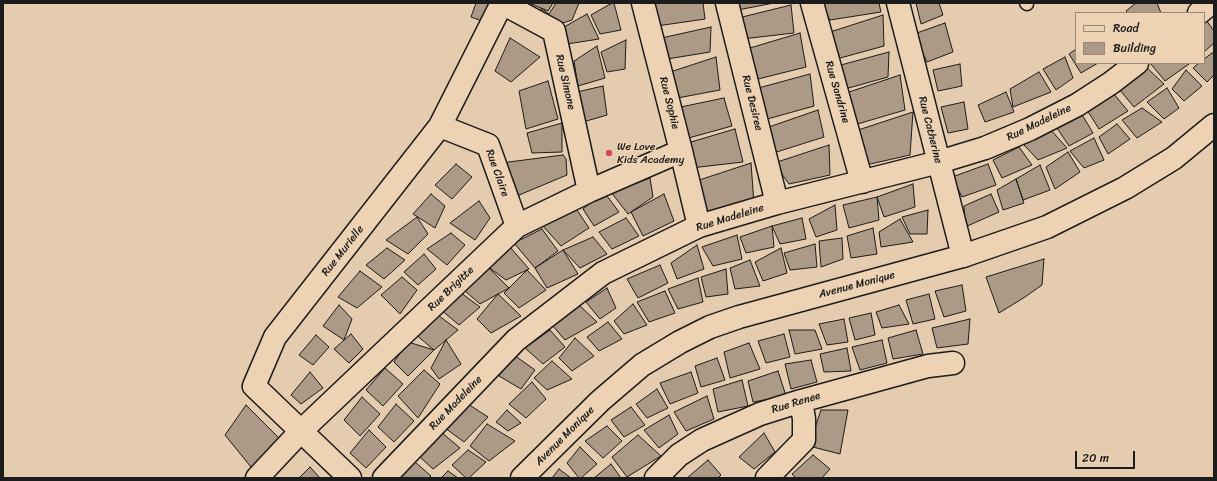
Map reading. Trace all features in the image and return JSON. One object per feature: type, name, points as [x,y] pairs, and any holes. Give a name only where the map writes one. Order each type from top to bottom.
[{"type":"street","name":"Rue Murielle","points":[[350,478],[254,386],[275,337],[440,126],[502,3]]},
{"type":"street","name":"Rue Simone","points":[[502,3],[554,31],[590,191]]},
{"type":"street","name":"Rue Sophie","points":[[643,3],[699,226]]},
{"type":"street","name":"Rue Desiree","points":[[727,3],[777,203]]},
{"type":"street","name":"Rue Sandrine","points":[[812,3],[862,182]]},
{"type":"street","name":"Rue Catherine","points":[[898,3],[963,256]]},
{"type":"street","points":[[1200,12],[1211,3]]},
{"type":"street","name":"Rue Madeleine","points":[[384,478],[516,340],[603,273],[699,226],[777,203],[939,162],[985,148],[1030,129],[1078,104],[1111,83],[1136,64]]},
{"type":"street","name":"Avenue Monique","points":[[522,478],[600,401],[636,370],[680,342],[710,327],[963,256],[1047,227],[1125,188],[1174,158],[1214,125]]},
{"type":"street","name":"Rue Claire","points":[[440,126],[488,145],[517,226]]},
{"type":"street","name":"Rue Brigitte","points":[[256,478],[517,226],[590,191],[681,151]]},
{"type":"street","name":"Rue Renee","points":[[656,478],[678,455],[702,440],[760,414],[802,400],[928,366],[953,363]]},
{"type":"street","points":[[766,478],[804,440],[802,400]]},
{"type":"building","points":[[476,3],[490,3],[490,24],[471,17]]},
{"type":"building","points":[[529,3],[553,3],[548,11]]},
{"type":"building","points":[[556,3],[579,3],[572,20],[551,27],[540,21],[541,8],[549,14]]},
{"type":"building","points":[[614,3],[621,30],[600,34],[591,15]]},
{"type":"building","points":[[645,3],[703,3],[705,19],[650,27]]},
{"type":"building","points":[[724,3],[774,3],[727,12]]},
{"type":"building","points":[[821,3],[879,3],[881,12],[830,20]]},
{"type":"building","points":[[916,3],[939,3],[943,15],[921,24]]},
{"type":"building","points":[[1136,3],[1157,3],[1161,12],[1127,12],[1126,11]]},
{"type":"building","points":[[791,5],[794,33],[733,40],[730,20]]},
{"type":"building","points":[[587,14],[599,39],[567,44],[564,27]]},
{"type":"building","points":[[883,15],[884,46],[833,60],[827,33]]},
{"type":"building","points":[[1205,18],[1214,31],[1214,43],[1205,51]]},
{"type":"building","points":[[945,23],[953,52],[927,62],[914,34]]},
{"type":"building","points":[[711,27],[710,52],[661,60],[657,39]]},
{"type":"building","points":[[800,33],[806,67],[750,81],[740,51]]},
{"type":"building","points":[[510,38],[540,57],[511,82],[495,71]]},
{"type":"building","points":[[626,40],[625,69],[607,72],[601,52]]},
{"type":"building","points":[[597,46],[605,78],[578,86],[574,61]]},
{"type":"building","points":[[1075,50],[1075,64],[1069,54]]},
{"type":"building","points":[[889,52],[888,77],[845,89],[837,66]]},
{"type":"building","points":[[1212,53],[1214,54],[1214,75],[1207,82],[1193,68],[1198,64],[1205,64],[1205,58]]},
{"type":"building","points":[[716,57],[720,90],[672,99],[664,74]]},
{"type":"building","points":[[1065,57],[1073,78],[1056,90],[1043,69]]},
{"type":"building","points":[[960,64],[962,86],[938,91],[933,70]]},
{"type":"building","points":[[1075,64],[1096,64],[1081,73]]},
{"type":"building","points":[[1151,64],[1189,64],[1165,81]]},
{"type":"building","points":[[1144,65],[1164,84],[1134,107],[1119,89]]},
{"type":"building","points":[[1186,70],[1202,86],[1184,101],[1172,89]]},
{"type":"building","points":[[1039,72],[1051,92],[1013,107],[1010,89]]},
{"type":"building","points":[[810,74],[814,106],[753,123],[751,90]]},
{"type":"building","points":[[900,75],[905,110],[854,125],[846,93]]},
{"type":"building","points":[[548,81],[558,119],[526,129],[519,91]]},
{"type":"building","points":[[603,86],[607,115],[583,122],[577,92]]},
{"type":"building","points":[[1167,88],[1179,108],[1164,119],[1147,102]]},
{"type":"building","points":[[1006,92],[1014,112],[985,122],[978,105]]},
{"type":"building","points":[[1113,93],[1128,111],[1099,129],[1087,110]]},
{"type":"building","points":[[724,98],[732,126],[685,139],[676,108]]},
{"type":"building","points":[[964,102],[968,129],[948,133],[941,107]]},
{"type":"building","points":[[1142,108],[1162,122],[1137,138],[1122,120]]},
{"type":"building","points":[[818,110],[824,137],[767,155],[763,129]]},
{"type":"building","points":[[913,112],[910,155],[857,167],[849,133]]},
{"type":"building","points":[[1081,113],[1093,133],[1069,146],[1057,128]]},
{"type":"building","points":[[562,123],[562,152],[532,153],[527,133]]},
{"type":"building","points":[[1117,124],[1130,139],[1108,154],[1099,137]]},
{"type":"building","points":[[735,129],[743,162],[691,168],[684,144]]},
{"type":"building","points":[[1050,129],[1067,148],[1038,160],[1024,145]]},
{"type":"building","points":[[1094,138],[1104,160],[1084,168],[1070,151]]},
{"type":"building","points":[[829,145],[830,175],[789,184],[774,163]]},
{"type":"building","points":[[1019,147],[1032,165],[1002,178],[993,160]]},
{"type":"building","points":[[1068,152],[1080,172],[1055,189],[1046,167]]},
{"type":"building","points":[[563,155],[566,159],[567,175],[512,198],[501,163]]},
{"type":"building","points":[[751,163],[754,204],[704,214],[690,183]]},
{"type":"building","points":[[456,164],[472,177],[452,199],[435,185]]},
{"type":"building","points":[[988,164],[996,185],[962,197],[952,177]]},
{"type":"building","points":[[1040,165],[1050,190],[1023,200],[1016,179]]},
{"type":"building","points":[[650,178],[653,197],[628,214],[611,192]]},
{"type":"building","points":[[1016,179],[1024,203],[1003,210],[997,190]]},
{"type":"building","points":[[913,184],[915,207],[884,217],[877,197]]},
{"type":"building","points":[[604,192],[619,212],[594,226],[583,209]]},
{"type":"building","points":[[431,194],[445,206],[435,228],[413,214]]},
{"type":"building","points":[[664,194],[674,221],[643,236],[631,212]]},
{"type":"building","points":[[991,194],[999,212],[965,227],[964,206]]},
{"type":"building","points":[[877,197],[879,220],[849,228],[843,205]]},
{"type":"building","points":[[479,201],[490,218],[475,240],[450,223]]},
{"type":"building","points":[[573,204],[589,228],[561,246],[542,225]]},
{"type":"building","points":[[835,205],[837,230],[816,237],[809,219]]},
{"type":"building","points":[[928,210],[927,234],[910,234],[902,217]]},
{"type":"building","points":[[417,217],[428,234],[408,254],[386,240]]},
{"type":"building","points":[[626,218],[639,236],[612,249],[599,232]]},
{"type":"building","points":[[802,218],[806,239],[780,244],[772,226]]},
{"type":"building","points":[[900,219],[913,242],[881,247],[879,232]]},
{"type":"building","points":[[772,226],[774,247],[746,253],[740,237]]},
{"type":"building","points":[[873,228],[877,254],[851,258],[847,236]]},
{"type":"building","points":[[542,229],[558,251],[535,268],[514,243]]},
{"type":"building","points":[[451,233],[465,245],[447,265],[427,249]]},
{"type":"building","points":[[737,235],[742,259],[713,266],[702,247]]},
{"type":"building","points":[[593,237],[607,254],[580,268],[563,250]]},
{"type":"building","points":[[842,238],[843,259],[821,267],[819,241]]},
{"type":"building","points":[[815,244],[817,267],[790,270],[784,253]]},
{"type":"building","points":[[697,245],[704,269],[677,279],[671,263]]},
{"type":"building","points":[[510,247],[529,269],[506,280],[487,266]]},
{"type":"building","points":[[387,248],[405,260],[384,279],[366,265]]},
{"type":"building","points":[[781,248],[787,273],[763,281],[755,262]]},
{"type":"building","points":[[563,250],[578,274],[547,288],[535,268]]},
{"type":"building","points":[[424,254],[436,269],[418,285],[404,272]]},
{"type":"building","points":[[1044,259],[1042,285],[999,313],[986,277]]},
{"type":"building","points":[[750,260],[760,286],[735,289],[730,268]]},
{"type":"building","points":[[660,265],[668,283],[638,298],[627,279]]},
{"type":"building","points":[[487,266],[509,288],[480,304],[464,290]]},
{"type":"building","points":[[726,269],[728,294],[706,297],[701,277]]},
{"type":"building","points":[[527,270],[546,290],[519,308],[504,293]]},
{"type":"building","points":[[360,271],[382,287],[357,308],[338,297]]},
{"type":"building","points":[[402,277],[417,290],[400,314],[381,295]]},
{"type":"building","points":[[698,278],[703,302],[678,309],[668,289]]},
{"type":"building","points":[[962,285],[966,311],[944,317],[935,291]]},
{"type":"building","points":[[607,288],[616,308],[600,319],[586,302]]},
{"type":"building","points":[[665,291],[675,313],[649,322],[637,302]]},
{"type":"building","points":[[461,293],[480,307],[459,325],[440,309]]},
{"type":"building","points":[[498,294],[521,316],[491,333],[477,319]]},
{"type":"building","points":[[929,294],[935,319],[913,324],[906,300]]},
{"type":"building","points":[[577,303],[597,322],[565,340],[552,325]]},
{"type":"building","points":[[633,304],[647,325],[624,334],[614,321]]},
{"type":"building","points":[[339,305],[352,319],[344,340],[323,326]]},
{"type":"building","points":[[899,305],[909,324],[882,328],[876,312]]},
{"type":"building","points":[[435,313],[458,330],[434,350],[414,333]]},
{"type":"building","points":[[871,313],[875,335],[855,340],[849,318]]},
{"type":"building","points":[[844,319],[848,342],[827,345],[819,324]]},
{"type":"building","points":[[970,319],[968,344],[937,348],[932,328]]},
{"type":"building","points":[[608,322],[622,339],[599,351],[587,337]]},
{"type":"building","points":[[550,330],[565,347],[543,364],[525,348]]},
{"type":"building","points":[[789,330],[815,330],[822,349],[795,354]]},
{"type":"building","points":[[916,330],[923,354],[893,359],[888,338]]},
{"type":"building","points":[[351,334],[363,349],[349,363],[334,349]]},
{"type":"building","points":[[784,334],[790,357],[766,363],[758,341]]},
{"type":"building","points":[[316,335],[329,347],[313,365],[299,355]]},
{"type":"building","points":[[575,338],[594,356],[572,371],[559,358]]},
{"type":"building","points":[[446,340],[461,364],[439,379],[431,368]]},
{"type":"building","points":[[882,340],[887,363],[860,370],[852,347]]},
{"type":"building","points":[[408,342],[434,350],[408,376],[394,362]]},
{"type":"building","points":[[749,343],[760,369],[730,378],[724,352]]},
{"type":"building","points":[[847,348],[851,371],[824,372],[820,354]]},
{"type":"building","points":[[511,353],[535,370],[521,389],[499,376]]},
{"type":"building","points":[[717,358],[725,380],[701,387],[695,366]]},
{"type":"building","points":[[811,360],[817,382],[791,389],[785,364]]},
{"type":"building","points":[[552,361],[572,379],[547,390],[534,378]]},
{"type":"building","points":[[385,368],[403,384],[383,406],[366,390]]},
{"type":"building","points":[[424,370],[440,384],[418,418],[398,396]]},
{"type":"building","points":[[778,371],[786,396],[753,402],[748,381]]},
{"type":"building","points":[[310,372],[323,388],[301,404],[291,395]]},
{"type":"building","points":[[691,372],[698,393],[670,404],[660,383]]},
{"type":"building","points":[[742,380],[748,406],[718,412],[713,389]]},
{"type":"building","points":[[532,382],[546,399],[526,418],[509,404]]},
{"type":"building","points":[[657,389],[668,408],[647,418],[636,404]]},
{"type":"building","points":[[707,396],[714,419],[686,431],[674,412]]},
{"type":"building","points":[[362,397],[380,414],[360,436],[344,420]]},
{"type":"building","points":[[465,402],[488,417],[464,442],[441,425]]},
{"type":"building","points":[[396,404],[414,421],[394,442],[378,427]]},
{"type":"building","points":[[246,405],[284,443],[255,472],[225,435]]},
{"type":"building","points":[[631,407],[645,425],[624,437],[611,420]]},
{"type":"building","points":[[507,410],[521,423],[508,431],[496,422]]},
{"type":"building","points":[[821,410],[848,410],[840,454],[809,446]]},
{"type":"building","points":[[669,415],[678,434],[659,448],[644,430]]},
{"type":"building","points":[[487,424],[515,441],[489,461],[470,446]]},
{"type":"building","points":[[607,426],[622,441],[603,458],[585,441]]},
{"type":"building","points":[[369,430],[386,447],[366,468],[350,453]]},
{"type":"building","points":[[441,432],[460,448],[433,469],[420,457]]},
{"type":"building","points":[[764,433],[775,452],[754,469],[739,457]]},
{"type":"building","points":[[638,435],[661,456],[627,477],[612,457]]},
{"type":"building","points":[[580,447],[597,464],[581,478],[579,478],[567,463]]},
{"type":"building","points":[[468,450],[486,462],[469,478],[466,478],[452,465]]},
{"type":"building","points":[[813,455],[830,469],[822,478],[796,478],[792,474]]},
{"type":"building","points":[[708,460],[721,475],[718,478],[687,478]]},
{"type":"building","points":[[414,461],[431,476],[429,478],[397,478]]},
{"type":"building","points":[[611,464],[621,478],[594,478]]},
{"type":"building","points":[[310,467],[320,478],[299,478]]},
{"type":"building","points":[[559,469],[571,478],[552,478]]},
{"type":"building","points":[[448,471],[458,478],[441,478]]},
{"type":"place","name":"We Love Kids Academy","points":[[609,153]]}]
